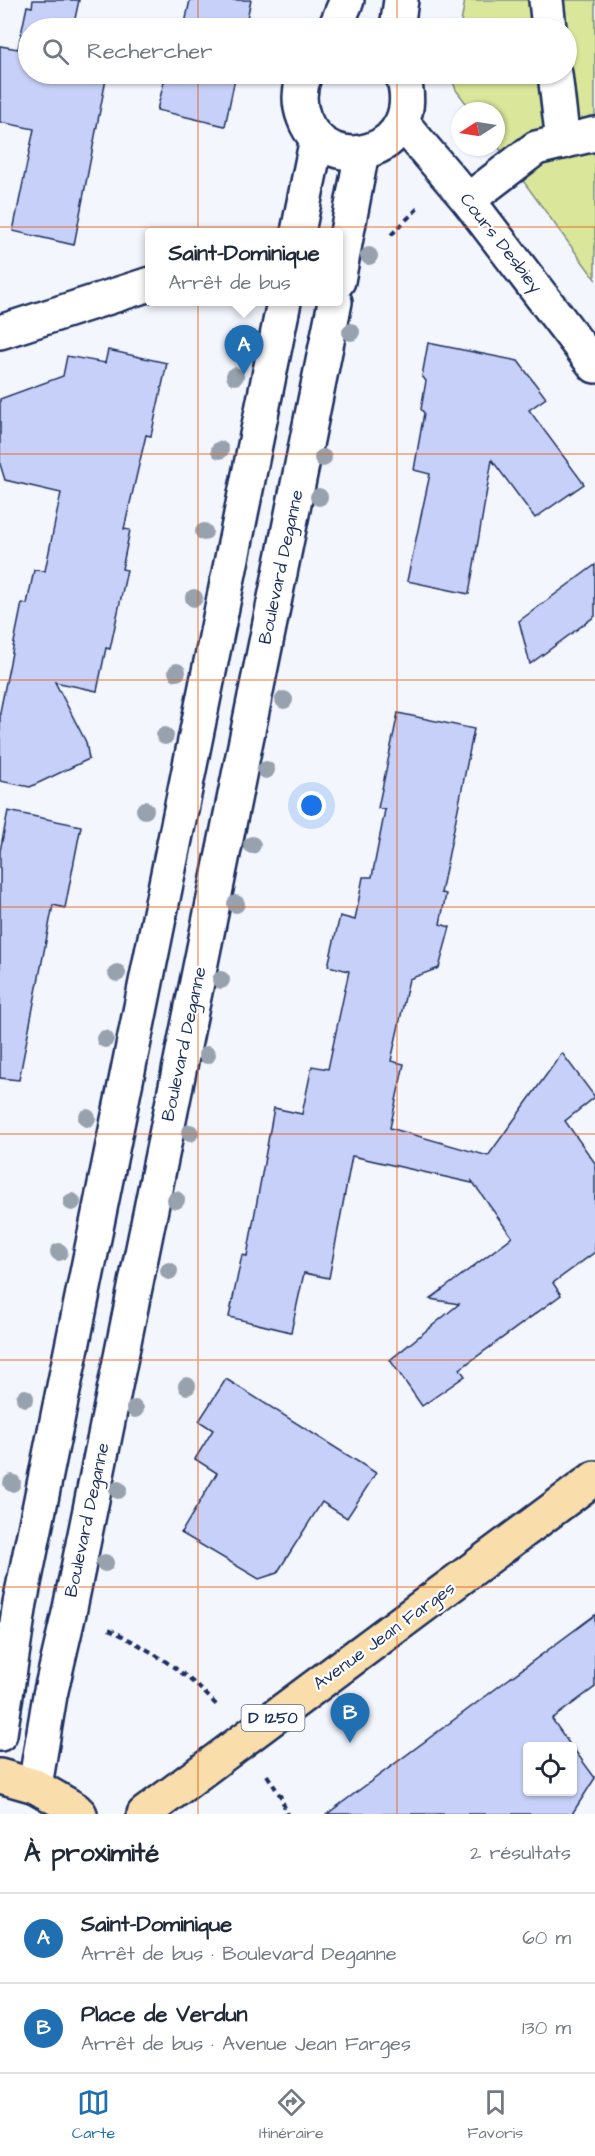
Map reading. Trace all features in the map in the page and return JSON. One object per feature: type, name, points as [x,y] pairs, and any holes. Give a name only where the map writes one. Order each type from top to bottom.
[{"type":"main road","name":"Avenue Jean Farges","points":[[144,1814],[595,1478]]},
{"type":"main road","points":[[0,1776],[34,1786],[80,1814]]},
{"type":"street","points":[[339,18],[346,0]]},
{"type":"street","points":[[398,18],[401,0]]},
{"type":"street","points":[[546,0],[548,18]]},
{"type":"street","points":[[301,84],[299,91],[300,108],[306,124],[317,138],[330,147],[346,152],[362,152],[379,147],[392,137],[402,124],[407,108],[408,90],[406,84]]},
{"type":"street","points":[[556,84],[563,142]]},
{"type":"street","name":"Cours Desbiey","points":[[402,124],[468,200],[595,366]]},
{"type":"street","points":[[468,200],[536,148],[595,134]]},
{"type":"street","points":[[299,228],[317,138]]},
{"type":"street","points":[[343,259],[362,152]]},
{"type":"street","points":[[0,332],[145,286]]},
{"type":"street","points":[[0,1734],[20,1603],[283,306]]},
{"type":"street","name":"Boulevard Deganne","points":[[34,1786],[50,1695],[69,1613],[334,306]]},
{"type":"path","points":[[69,1613],[99,1624],[141,1645],[180,1671],[214,1702],[245,1738],[281,1797],[286,1814]]},
{"type":"green space","points":[[465,0],[595,0],[595,279],[505,156],[505,102],[465,102],[454,84],[577,84],[577,18],[462,18]]},
{"type":"building","points":[[33,0],[79,0],[75,18],[24,18],[27,6],[32,7]]},
{"type":"building","points":[[190,0],[251,0],[247,18],[186,18]]},
{"type":"building","points":[[0,46],[18,49],[18,84],[105,84],[74,245],[13,231],[34,129],[0,122]]},
{"type":"building","points":[[164,84],[234,84],[225,126],[157,110]]},
{"type":"building","points":[[428,343],[518,361],[546,398],[529,410],[584,484],[535,518],[492,460],[469,594],[407,581],[430,474],[414,470],[424,413],[421,409],[426,381],[422,376]]},
{"type":"building","points":[[108,350],[167,363],[151,436],[146,435],[124,529],[130,530],[122,569],[127,570],[110,649],[106,648],[97,691],[55,682],[86,742],[89,759],[30,787],[0,781],[0,712],[22,603],[27,604],[34,570],[45,571],[61,493],[5,480],[0,464],[0,399],[63,376],[67,356],[105,363]]},
{"type":"building","points":[[595,565],[595,616],[530,664],[519,621]]},
{"type":"building","points":[[398,713],[474,729],[441,893],[446,894],[440,924],[450,927],[439,968],[409,979],[391,1061],[404,1064],[390,1128],[488,1156],[562,1053],[595,1097],[565,1121],[595,1163],[595,1252],[553,1283],[561,1295],[460,1369],[465,1376],[422,1406],[390,1360],[459,1304],[430,1299],[512,1237],[472,1181],[472,1183],[352,1156],[329,1278],[304,1273],[291,1332],[229,1317],[242,1255],[247,1256],[274,1108],[302,1114],[312,1066],[328,1069],[349,971],[328,966],[340,916],[355,920],[363,877],[372,877],[385,810],[378,808]]},
{"type":"building","points":[[8,811],[81,826],[65,908],[53,905],[19,1080],[0,1078],[0,851]]},
{"type":"building","points":[[226,1379],[376,1473],[347,1518],[322,1502],[277,1573],[259,1579],[181,1533],[217,1473],[195,1459],[213,1430],[199,1421]]},
{"type":"building","points":[[595,1615],[595,1687],[552,1719],[568,1742],[523,1742],[523,1796],[577,1796],[577,1753],[595,1778],[572,1814],[327,1814]]},
{"type":"place","name":"Saint-Dominique","points":[[244,375]]},
{"type":"place","name":"Place de Verdun","points":[[350,1743]]}]
